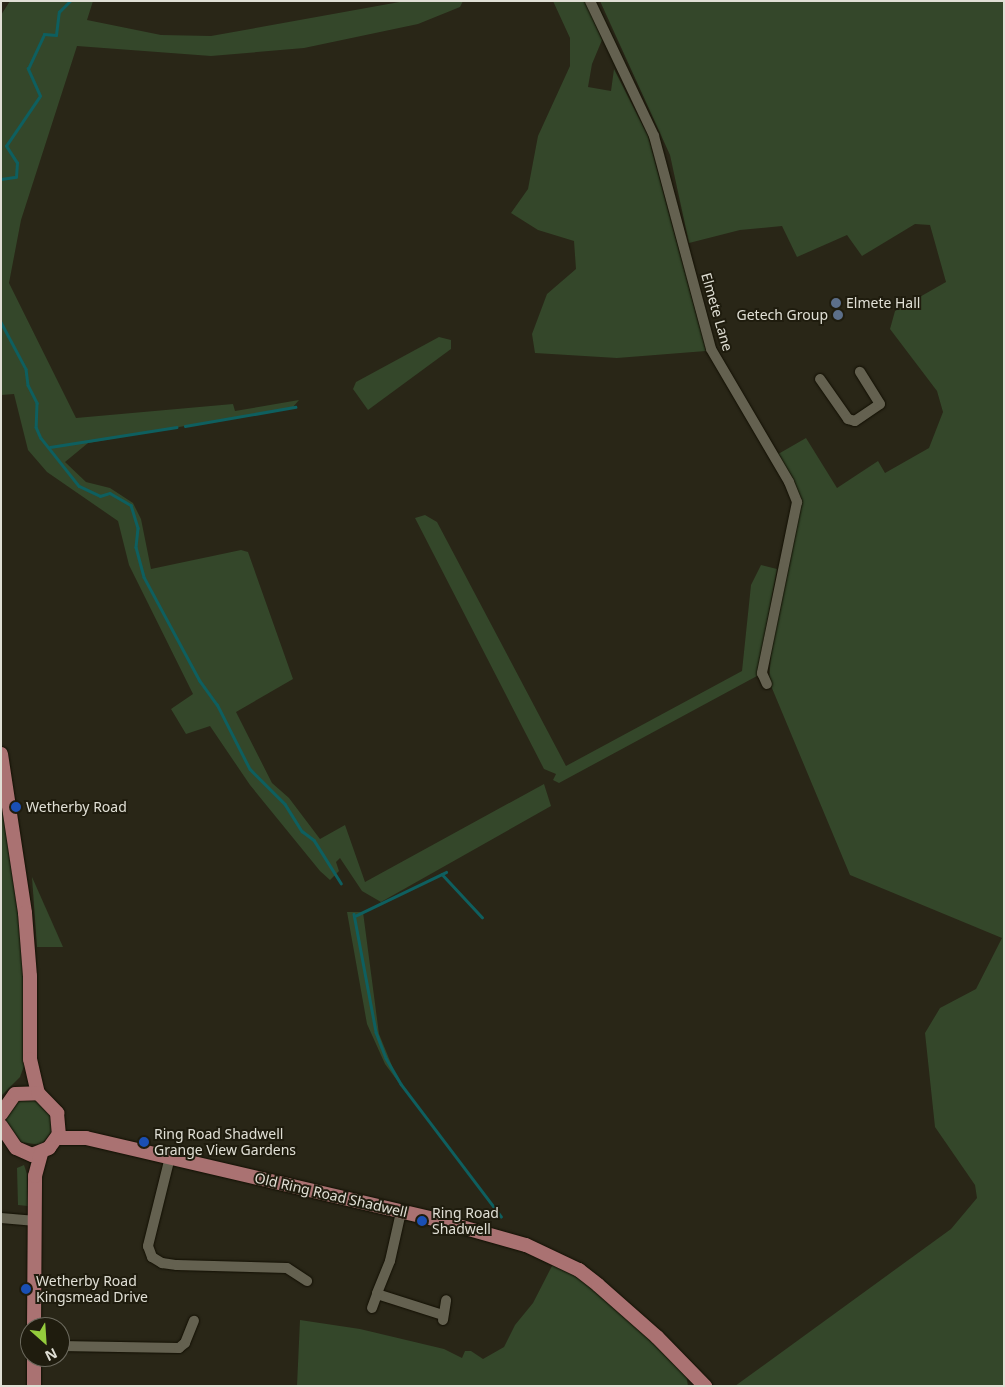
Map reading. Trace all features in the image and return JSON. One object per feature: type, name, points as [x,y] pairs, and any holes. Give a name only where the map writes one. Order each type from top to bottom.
[{"type":"main road","points":[[1,754],[26,914],[30,976],[30,1059],[38,1093],[6,1104]]},
{"type":"main road","points":[[6,1104],[24,1082],[30,1059]]},
{"type":"main road","name":"Old Ring Road Shadwell","points":[[38,1093],[57,1113],[86,1138]]},
{"type":"main road","points":[[34,1317],[33,1221],[35,1176],[41,1153],[58,1138],[60,1124],[57,1113]]},
{"type":"main road","points":[[1,1126],[10,1140],[23,1152],[35,1176]]},
{"type":"main road","name":"Old Ring Road Shadwell","points":[[58,1138],[86,1138],[506,1238],[579,1270],[657,1336],[705,1386]]},
{"type":"main road","points":[[23,1152],[41,1153]]},
{"type":"main road","points":[[34,1367],[34,1386]]},
{"type":"street","name":"Elmete Lane","points":[[590,1],[654,136],[711,349],[789,482],[797,502],[762,673],[767,684]]},
{"type":"street","points":[[820,379],[848,419],[854,421],[880,404],[860,372]]},
{"type":"street","points":[[170,1158],[148,1246],[152,1257],[162,1263],[176,1265],[287,1268],[307,1281]]},
{"type":"street","points":[[372,1308],[390,1261],[401,1212]]},
{"type":"street","points":[[1,1218],[33,1221]]},
{"type":"street","points":[[377,1294],[443,1318],[446,1300]]},
{"type":"street","points":[[70,1346],[179,1348],[186,1343],[194,1321]]},
{"type":"green space","points":[[10,1],[93,1],[87,20],[161,35],[211,36],[405,1],[463,1],[460,7],[418,24],[304,48],[211,56],[77,46],[21,220],[9,283],[76,418],[233,404],[235,411],[299,400],[293,407],[88,443],[65,462],[86,482],[110,488],[133,503],[141,519],[151,569],[241,550],[248,552],[293,679],[236,712],[272,783],[289,798],[320,839],[345,825],[365,882],[544,784],[551,806],[381,902],[362,891],[340,858],[336,862],[339,871],[330,880],[320,871],[250,785],[210,726],[186,734],[171,709],[193,694],[129,565],[118,521],[47,472],[28,450],[14,394],[1,395],[1,15]]},
{"type":"green space","points":[[553,1],[585,1],[602,40],[592,64],[588,87],[611,91],[614,69],[648,136],[706,351],[617,358],[535,353],[532,334],[547,294],[576,269],[574,241],[538,230],[511,213],[528,189],[538,136],[570,66],[570,38]]},
{"type":"green space","points":[[600,1],[1004,1],[1004,1386],[735,1386],[951,1229],[977,1198],[975,1185],[935,1127],[925,1033],[940,1008],[976,989],[1002,938],[850,875],[769,681],[773,626],[797,502],[773,457],[806,438],[837,488],[878,461],[885,473],[929,448],[943,412],[937,391],[890,329],[895,311],[946,282],[930,225],[915,224],[862,256],[847,235],[797,257],[782,226],[740,230],[689,243],[670,155]]},
{"type":"green space","points":[[439,337],[451,340],[451,349],[368,410],[353,389],[356,382]]},
{"type":"green space","points":[[425,515],[437,522],[566,766],[742,671],[751,585],[761,565],[777,569],[757,676],[559,783],[553,780],[556,774],[544,769],[415,518]]},
{"type":"green space","points":[[1,794],[23,950],[26,1060],[20,1077],[1,1096]]},
{"type":"green space","points":[[32,877],[63,947],[37,947]]},
{"type":"green space","points":[[347,912],[363,912],[379,1034],[399,1083],[385,1064],[367,1024]]},
{"type":"green space","points":[[17,1098],[37,1100],[52,1116],[53,1130],[41,1145],[21,1142],[6,1122],[6,1115]]},
{"type":"green space","points":[[24,1165],[27,1174],[28,1206],[18,1205],[17,1168]]},
{"type":"green space","points":[[553,1264],[578,1277],[600,1293],[686,1374],[688,1386],[297,1386],[300,1320],[360,1329],[444,1349],[462,1358],[465,1351],[471,1351],[483,1359],[504,1347],[515,1325],[533,1303]]},
{"type":"waterway","points":[[1,179],[16,177],[17,163],[6,146],[40,96],[28,69],[44,34],[56,35],[59,12],[70,1]]},
{"type":"waterway","points":[[1,322],[26,369],[28,385],[37,403],[36,427],[41,438],[79,486],[100,496],[110,493],[131,505],[138,528],[136,547],[144,577],[200,681],[217,704],[250,769],[285,804],[302,831],[314,840],[341,883]]},
{"type":"waterway","points":[[185,426],[295,407]]},
{"type":"waterway","points":[[50,447],[176,427]]},
{"type":"waterway","points":[[355,916],[446,872]]},
{"type":"waterway","points":[[442,874],[482,917]]},
{"type":"waterway","points":[[354,914],[376,1032],[386,1058],[401,1084],[501,1216]]},
{"type":"place","name":"Elmete Hall","points":[[836,303]]},
{"type":"place","name":"Getech Group","points":[[838,315]]},
{"type":"place","name":"Wetherby Road","points":[[16,807]]},
{"type":"place","name":"Ring Road Shadwell Grange View Gardens","points":[[144,1142]]},
{"type":"place","name":"Ring Road Shadwell","points":[[422,1221]]},
{"type":"place","name":"Wetherby Road Kingsmead Drive","points":[[26,1289]]}]
